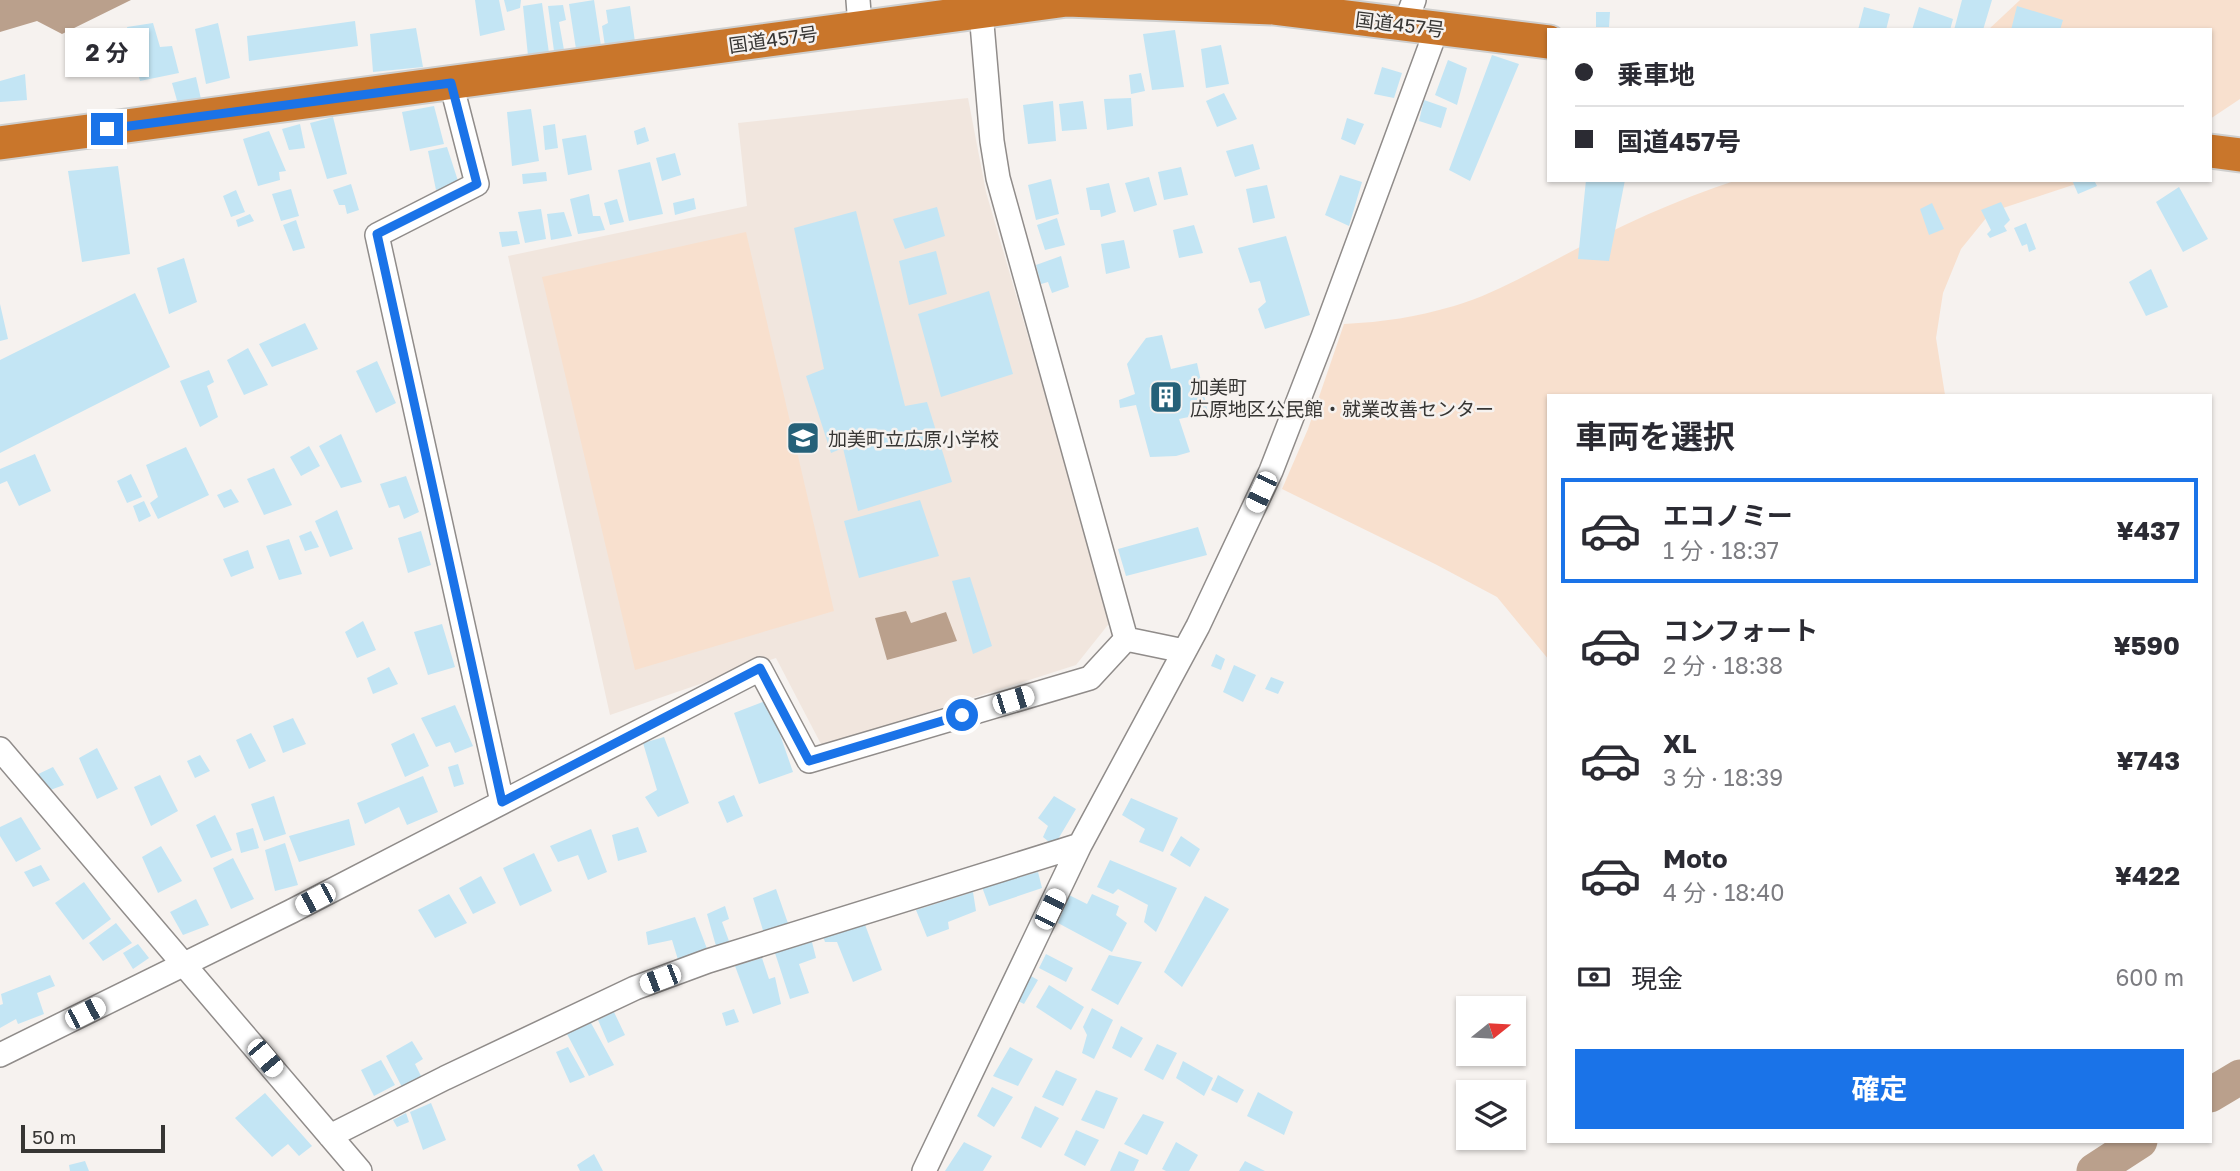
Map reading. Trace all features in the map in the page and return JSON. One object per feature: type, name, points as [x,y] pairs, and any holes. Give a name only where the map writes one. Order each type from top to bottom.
[{"type":"highway","name":"国道457号","points":[[0,143],[451,83],[859,13],[981,12],[1067,0],[1096,0],[1419,17],[1547,42]]},
{"type":"highway","points":[[2212,151],[2240,155]]},
{"type":"street","points":[[981,12],[992,141],[998,178],[1126,639]]},
{"type":"street","points":[[924,1171],[1080,845],[1198,626],[1275,459],[1324,337],[1419,17]]},
{"type":"street","points":[[451,83],[477,184],[377,234],[502,802]]},
{"type":"street","points":[[1126,639],[1184,651]]},
{"type":"street","points":[[0,1055],[292,911],[760,668],[809,761],[1090,678],[1126,639]]},
{"type":"street","points":[[0,749],[360,1171]]},
{"type":"street","points":[[330,1136],[635,988],[708,961],[1080,845]]},
{"type":"shaded area","points":[[0,0],[131,0],[62,34],[37,21],[0,32]]},
{"type":"shaded area","points":[[2020,0],[2240,0],[2240,99],[2212,118],[2212,28],[1990,28]]},
{"type":"shaded area","name":"加美町立広原小学校","points":[[968,98],[986,192],[1111,621],[1076,665],[822,746],[776,658],[610,715],[508,256],[747,206],[738,123]]},
{"type":"shaded area","points":[[1731,182],[2082,182],[1991,212],[1961,249],[1943,293],[1936,338],[1945,394],[1547,394],[1547,658],[1497,597],[1282,489],[1308,429],[1344,324],[1413,316],[1482,296],[1604,235],[1692,196]]},
{"type":"shaded area","points":[[746,232],[834,611],[635,670],[542,277]]},
{"type":"shaded area","points":[[906,611],[911,623],[946,612],[957,641],[887,660],[875,618]]},
{"type":"building","points":[[475,0],[499,0],[505,30],[480,36]]},
{"type":"building","points":[[504,0],[521,0],[520,8],[507,12]]},
{"type":"building","points":[[594,0],[601,46],[576,49],[569,4]]},
{"type":"building","points":[[1962,0],[1992,0],[1984,28],[1955,28]]},
{"type":"building","points":[[542,3],[549,53],[528,56],[523,6]]},
{"type":"building","points":[[563,5],[566,20],[559,22],[564,50],[554,51],[548,6]]},
{"type":"building","points":[[630,6],[635,42],[605,46],[602,26],[608,23],[606,10]]},
{"type":"building","points":[[2017,6],[2063,20],[2061,28],[2012,28]]},
{"type":"building","points":[[1864,7],[1890,14],[1886,28],[1859,28]]},
{"type":"building","points":[[1919,7],[1953,19],[1951,28],[1913,28]]},
{"type":"building","points":[[1596,12],[1610,12],[1609,27],[1596,27]]},
{"type":"building","points":[[355,21],[358,46],[249,61],[247,36]]},
{"type":"building","points":[[153,23],[160,47],[172,46],[179,73],[140,81],[127,27]]},
{"type":"building","points":[[218,23],[230,78],[206,84],[195,29]]},
{"type":"building","points":[[416,28],[423,67],[373,72],[370,34]]},
{"type":"building","points":[[1175,30],[1184,87],[1152,90],[1143,34]]},
{"type":"building","points":[[1221,45],[1229,84],[1206,88],[1201,49]]},
{"type":"building","points":[[1492,55],[1519,64],[1470,181],[1449,170]]},
{"type":"building","points":[[1448,60],[1467,68],[1457,105],[1435,95]]},
{"type":"building","points":[[1382,67],[1402,73],[1394,98],[1374,94]]},
{"type":"building","points":[[1141,73],[1145,91],[1131,94],[1129,75]]},
{"type":"building","points":[[25,74],[27,100],[0,102],[0,81]]},
{"type":"building","points":[[196,77],[201,99],[178,104],[172,83]]},
{"type":"building","points":[[1224,93],[1237,119],[1217,127],[1206,101]]},
{"type":"building","points":[[1131,98],[1133,126],[1107,130],[1104,99]]},
{"type":"building","points":[[1424,100],[1447,108],[1441,128],[1419,121]]},
{"type":"building","points":[[1053,101],[1056,141],[1028,144],[1023,105]]},
{"type":"building","points":[[1083,101],[1087,129],[1062,131],[1059,104]]},
{"type":"building","points":[[434,106],[444,144],[410,151],[402,112]]},
{"type":"building","points":[[531,109],[539,161],[512,166],[507,112]]},
{"type":"building","points":[[333,117],[347,174],[327,179],[310,123]]},
{"type":"building","points":[[1347,118],[1364,124],[1355,145],[1341,139]]},
{"type":"building","points":[[300,124],[305,148],[289,150],[282,129]]},
{"type":"building","points":[[555,124],[558,148],[545,150],[543,126]]},
{"type":"building","points":[[645,127],[649,141],[637,145],[634,131]]},
{"type":"building","points":[[269,131],[286,171],[279,172],[280,180],[258,186],[243,139]]},
{"type":"building","points":[[586,135],[592,170],[568,175],[562,139]]},
{"type":"building","points":[[1253,144],[1260,169],[1235,177],[1226,151]]},
{"type":"building","points":[[447,147],[459,184],[436,190],[428,151]]},
{"type":"building","points":[[675,153],[681,175],[662,181],[656,158]]},
{"type":"building","points":[[650,162],[663,214],[629,221],[618,170]]},
{"type":"building","points":[[118,166],[130,254],[82,262],[68,171]]},
{"type":"building","points":[[1181,167],[1188,195],[1164,200],[1158,172]]},
{"type":"building","points":[[546,172],[547,181],[523,184],[522,174]]},
{"type":"building","points":[[1340,175],[1362,182],[1349,226],[1325,215]]},
{"type":"building","points":[[1149,177],[1157,205],[1134,212],[1125,183]]},
{"type":"building","points":[[1051,179],[1059,214],[1036,220],[1028,185]]},
{"type":"building","points":[[1586,182],[1625,182],[1609,261],[1578,259]]},
{"type":"building","points":[[2073,182],[2095,182],[2097,186],[2078,194]]},
{"type":"building","points":[[1109,183],[1116,212],[1101,217],[1100,210],[1090,210],[1086,188]]},
{"type":"building","points":[[351,184],[359,210],[347,214],[345,205],[339,205],[333,190]]},
{"type":"building","points":[[1267,185],[1275,218],[1253,223],[1246,189]]},
{"type":"building","points":[[2179,187],[2208,239],[2183,252],[2156,202]]},
{"type":"building","points":[[291,189],[299,216],[281,221],[272,194]]},
{"type":"building","points":[[236,190],[245,212],[231,217],[223,196]]},
{"type":"building","points":[[589,194],[593,216],[600,216],[605,230],[578,234],[570,199]]},
{"type":"building","points":[[694,198],[696,209],[675,215],[673,203]]},
{"type":"building","points":[[617,199],[624,222],[610,225],[604,203]]},
{"type":"building","points":[[2001,202],[2010,220],[2004,226],[2007,231],[1990,238],[1987,234],[1991,230],[1981,210]]},
{"type":"building","points":[[1932,203],[1944,229],[1929,235],[1920,209]]},
{"type":"building","points":[[937,207],[945,236],[905,249],[893,219]]},
{"type":"building","points":[[541,209],[546,239],[525,243],[518,212]]},
{"type":"building","points":[[856,211],[905,406],[927,402],[952,482],[858,511],[843,448],[831,453],[806,376],[824,369],[794,228]]},
{"type":"building","points":[[564,212],[572,236],[551,240],[547,214]]},
{"type":"building","points":[[250,214],[254,221],[238,227],[236,220]]},
{"type":"building","points":[[1057,218],[1065,245],[1045,250],[1037,225]]},
{"type":"building","points":[[296,220],[305,248],[293,251],[283,225]]},
{"type":"building","points":[[2026,223],[2036,249],[2029,252],[2027,244],[2022,246],[2014,228]]},
{"type":"building","points":[[1194,225],[1203,253],[1179,258],[1173,230]]},
{"type":"building","points":[[517,231],[520,244],[502,247],[499,232]]},
{"type":"building","points":[[1286,236],[1310,315],[1265,329],[1258,309],[1266,302],[1260,281],[1250,283],[1238,248]]},
{"type":"building","points":[[1124,240],[1130,268],[1106,274],[1101,244]]},
{"type":"building","points":[[936,251],[947,294],[909,305],[899,261]]},
{"type":"building","points":[[1061,256],[1069,287],[1052,293],[1048,282],[1041,284],[1036,265]]},
{"type":"building","points":[[184,258],[197,302],[169,314],[157,268]]},
{"type":"building","points":[[2151,269],[2168,307],[2146,316],[2129,282]]},
{"type":"building","points":[[989,291],[1013,374],[941,397],[918,314]]},
{"type":"building","points":[[135,293],[170,367],[0,453],[0,360]]},
{"type":"building","points":[[0,304],[8,339],[0,341]]},
{"type":"building","points":[[305,323],[318,349],[272,367],[259,344]]},
{"type":"building","name":"加美町 広原地区公民館・就業改善センター","points":[[1162,335],[1171,369],[1197,363],[1208,413],[1179,419],[1190,452],[1176,456],[1150,457],[1136,405],[1120,408],[1119,400],[1135,394],[1127,364],[1146,338]]},
{"type":"building","points":[[248,348],[268,385],[244,395],[227,360]]},
{"type":"building","points":[[377,361],[396,403],[376,413],[356,371]]},
{"type":"building","points":[[209,370],[214,382],[207,386],[218,417],[200,427],[180,381]]},
{"type":"building","points":[[341,434],[362,482],[341,488],[319,446]]},
{"type":"building","points":[[309,446],[320,466],[301,476],[290,457]]},
{"type":"building","points":[[186,447],[209,495],[158,519],[150,503],[158,497],[146,465]]},
{"type":"building","points":[[35,454],[51,491],[19,506],[7,481],[0,484],[0,469]]},
{"type":"building","points":[[274,468],[292,505],[264,515],[247,479]]},
{"type":"building","points":[[131,474],[142,497],[127,503],[117,481]]},
{"type":"building","points":[[406,476],[419,512],[404,519],[399,505],[389,508],[380,484]]},
{"type":"building","points":[[231,489],[239,502],[224,508],[217,495]]},
{"type":"building","points":[[920,500],[939,556],[859,578],[844,521]]},
{"type":"building","points":[[144,501],[151,516],[139,522],[133,506]]},
{"type":"building","points":[[337,510],[353,549],[330,557],[315,521]]},
{"type":"building","points":[[1198,527],[1207,555],[1126,576],[1118,549]]},
{"type":"building","points":[[311,531],[319,547],[305,551],[299,536]]},
{"type":"building","points":[[421,531],[431,565],[408,573],[398,538]]},
{"type":"building","points":[[289,539],[302,574],[279,580],[266,546]]},
{"type":"building","points":[[248,550],[254,568],[231,577],[223,559]]},
{"type":"building","points":[[970,577],[992,646],[973,654],[952,581]]},
{"type":"building","points":[[363,621],[376,650],[357,658],[345,632]]},
{"type":"building","points":[[442,624],[455,667],[428,675],[414,632]]},
{"type":"building","points":[[1216,654],[1225,659],[1221,670],[1211,666]]},
{"type":"building","points":[[1234,665],[1256,675],[1243,702],[1223,692]]},
{"type":"building","points":[[389,667],[398,684],[373,694],[367,678]]},
{"type":"building","points":[[1271,677],[1284,682],[1278,694],[1265,689]]},
{"type":"building","points":[[768,700],[793,772],[759,784],[734,713]]},
{"type":"building","points":[[455,705],[473,746],[455,753],[450,742],[436,747],[421,718]]},
{"type":"building","points":[[293,718],[306,744],[283,753],[273,726]]},
{"type":"building","points":[[251,733],[266,761],[249,769],[236,740]]},
{"type":"building","points":[[414,733],[429,766],[405,777],[391,744]]},
{"type":"building","points":[[664,737],[689,803],[658,817],[645,797],[657,790],[643,743]]},
{"type":"building","points":[[97,748],[118,789],[97,799],[79,758]]},
{"type":"building","points":[[200,755],[210,771],[195,778],[187,761]]},
{"type":"building","points":[[458,764],[464,784],[454,787],[448,767]]},
{"type":"building","points":[[53,767],[64,785],[42,793],[30,778]]},
{"type":"building","points":[[160,775],[178,811],[151,826],[134,787]]},
{"type":"building","points":[[423,776],[438,812],[407,825],[399,807],[365,824],[357,803]]},
{"type":"building","points":[[734,795],[743,816],[727,823],[718,802]]},
{"type":"building","points":[[274,796],[286,834],[264,841],[251,804]]},
{"type":"building","points":[[1054,796],[1076,809],[1054,846],[1043,837],[1048,826],[1038,818]]},
{"type":"building","points":[[1131,798],[1178,818],[1163,852],[1139,842],[1145,829],[1122,815]]},
{"type":"building","points":[[215,815],[232,850],[211,858],[196,825]]},
{"type":"building","points":[[21,817],[41,849],[16,862],[0,836],[0,827]]},
{"type":"building","points":[[349,819],[355,845],[299,862],[289,836]]},
{"type":"building","points":[[638,827],[647,852],[618,861],[612,835]]},
{"type":"building","points":[[253,828],[259,848],[241,853],[236,833]]},
{"type":"building","points":[[591,829],[607,872],[588,880],[578,855],[558,862],[550,846]]},
{"type":"building","points":[[1181,836],[1200,849],[1190,867],[1170,855]]},
{"type":"building","points":[[285,843],[298,885],[275,891],[265,850]]},
{"type":"building","points":[[161,846],[182,881],[158,893],[142,857]]},
{"type":"building","points":[[534,853],[552,891],[520,906],[503,868]]},
{"type":"building","points":[[233,858],[254,899],[231,909],[213,868]]},
{"type":"building","points":[[1110,860],[1177,888],[1156,932],[1144,922],[1148,905],[1118,889],[1113,894],[1097,887]]},
{"type":"building","points":[[41,865],[50,880],[33,887],[24,872]]},
{"type":"building","points":[[1038,872],[1042,888],[989,906],[982,887]]},
{"type":"building","points":[[481,876],[496,903],[473,914],[459,888]]},
{"type":"building","points":[[84,882],[111,919],[83,940],[55,903]]},
{"type":"building","points":[[776,889],[791,932],[766,940],[753,898]]},
{"type":"building","points":[[973,892],[976,911],[948,922],[949,929],[927,937],[916,910]]},
{"type":"building","points":[[449,894],[467,923],[435,938],[418,910]]},
{"type":"building","points":[[1092,894],[1119,906],[1116,915],[1127,923],[1112,952],[1058,923],[1069,895],[1087,904]]},
{"type":"building","points":[[1205,896],[1229,909],[1182,987],[1164,972]]},
{"type":"building","points":[[196,899],[209,925],[183,935],[170,912]]},
{"type":"building","points":[[725,906],[729,919],[722,922],[729,941],[716,946],[707,914]]},
{"type":"building","points":[[695,917],[709,954],[679,963],[672,940],[648,945],[646,932]]},
{"type":"building","points":[[864,922],[882,970],[853,982],[837,942],[825,942],[823,936]]},
{"type":"building","points":[[116,923],[132,943],[103,961],[89,943]]},
{"type":"building","points":[[812,942],[816,958],[799,964],[809,993],[790,999],[775,953]]},
{"type":"building","points":[[138,944],[149,958],[133,969],[123,953]]},
{"type":"building","points":[[1046,954],[1073,968],[1066,982],[1039,968]]},
{"type":"building","points":[[1109,955],[1142,962],[1118,1005],[1091,990]]},
{"type":"building","points":[[762,958],[769,979],[775,977],[781,1004],[753,1014],[735,966]]},
{"type":"building","points":[[50,975],[55,986],[37,993],[44,1014],[18,1024],[16,1019],[0,1028],[0,1005],[3,1004],[1,994]]},
{"type":"building","points":[[1029,975],[1038,980],[1024,1004],[1016,1000]]},
{"type":"building","points":[[1049,985],[1084,1007],[1071,1030],[1036,1007]]},
{"type":"building","points":[[1092,1008],[1113,1020],[1094,1059],[1082,1053],[1087,1035],[1083,1027]]},
{"type":"building","points":[[734,1009],[739,1022],[726,1026],[722,1013]]},
{"type":"building","points":[[614,1012],[625,1035],[608,1043],[598,1020]]},
{"type":"building","points":[[591,1023],[614,1065],[589,1076],[567,1034]]},
{"type":"building","points":[[1121,1026],[1143,1038],[1131,1058],[1112,1048]]},
{"type":"building","points":[[412,1041],[423,1059],[415,1064],[425,1084],[405,1093],[386,1056]]},
{"type":"building","points":[[1157,1044],[1177,1053],[1163,1080],[1144,1070]]},
{"type":"building","points":[[568,1047],[585,1077],[570,1083],[556,1052]]},
{"type":"building","points":[[1010,1047],[1033,1059],[1018,1086],[993,1076]]},
{"type":"building","points":[[381,1060],[395,1085],[374,1096],[361,1070]]},
{"type":"building","points":[[1183,1061],[1213,1078],[1204,1096],[1176,1078]]},
{"type":"building","points":[[1056,1070],[1077,1079],[1063,1106],[1042,1097]]},
{"type":"building","points":[[1218,1075],[1244,1090],[1237,1103],[1211,1090]]},
{"type":"building","points":[[992,1087],[1013,1097],[994,1127],[977,1116]]},
{"type":"building","points":[[1096,1090],[1118,1098],[1104,1129],[1081,1120]]},
{"type":"building","points":[[1258,1092],[1293,1112],[1284,1135],[1247,1116]]},
{"type":"building","points":[[265,1093],[312,1146],[299,1156],[288,1144],[272,1157],[235,1118]]},
{"type":"building","points":[[431,1103],[446,1140],[423,1150],[410,1112]]},
{"type":"building","points":[[1035,1106],[1059,1118],[1041,1148],[1021,1138]]},
{"type":"building","points":[[406,1113],[409,1122],[397,1127],[393,1120]]},
{"type":"building","points":[[1143,1114],[1164,1122],[1147,1155],[1124,1144]]},
{"type":"building","points":[[1076,1130],[1099,1140],[1085,1166],[1064,1155]]},
{"type":"building","points":[[964,1142],[992,1156],[983,1171],[945,1171]]},
{"type":"building","points":[[1176,1142],[1198,1155],[1189,1171],[1162,1169]]},
{"type":"building","points":[[1119,1151],[1139,1160],[1134,1171],[1110,1171]]},
{"type":"building","points":[[594,1154],[603,1171],[580,1171],[577,1165]]},
{"type":"building","points":[[85,1161],[89,1171],[70,1171],[69,1165]]},
{"type":"building","points":[[1245,1161],[1265,1171],[1239,1171]]},
{"type":"waterway","points":[[2212,1094],[2240,1077]]},
{"type":"waterway","points":[[2094,1171],[2137,1143]]},
{"type":"place","name":"加美町 広原地区公民館・就業改善センター","points":[[1166,397]]},
{"type":"place","name":"加美町立広原小学校","points":[[803,438]]},
{"type":"route","points":[[107,129],[451,83],[477,184],[377,234],[502,802],[760,668],[809,761],[962,715]]}]
